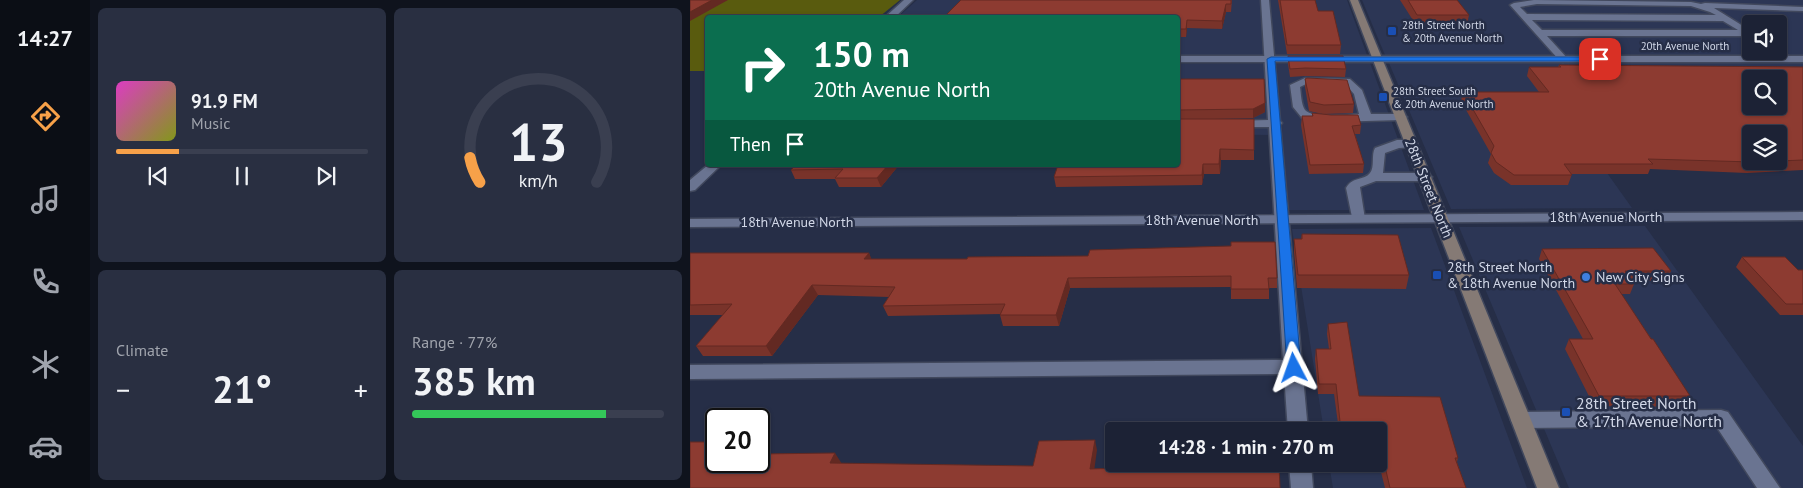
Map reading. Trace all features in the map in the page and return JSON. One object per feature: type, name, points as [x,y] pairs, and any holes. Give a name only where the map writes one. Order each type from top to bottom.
[{"type":"street","points":[[892,15],[909,0]]},
{"type":"street","points":[[1265,0],[1276,123],[1297,422]]},
{"type":"street","name":"28th Street North","points":[[1354,0],[1548,488]]},
{"type":"street","points":[[1563,59],[1514,5],[1536,2],[1803,9]]},
{"type":"street","points":[[1697,5],[1713,10],[1742,29]]},
{"type":"street","points":[[1524,17],[1724,18]]},
{"type":"street","points":[[1539,33],[1742,34]]},
{"type":"street","name":"20th Avenue North","points":[[1180,60],[1742,59]]},
{"type":"street","name":"20th Avenue North","points":[[1787,59],[1803,59]]},
{"type":"street","points":[[1364,117],[1365,114],[1356,87],[1346,81],[1298,83],[1295,85],[1299,110],[1309,117],[1364,117],[1401,117]]},
{"type":"street","points":[[1274,97],[1297,97]]},
{"type":"street","points":[[1227,124],[1276,123]]},
{"type":"street","points":[[1374,177],[1378,170],[1379,151],[1397,144],[1411,144]]},
{"type":"street","points":[[690,187],[713,167]]},
{"type":"street","points":[[1358,219],[1352,188],[1356,184],[1374,177],[1425,178]]},
{"type":"street","name":"18th Avenue North","points":[[690,223],[1803,216]]},
{"type":"street","points":[[690,372],[1294,368]]},
{"type":"street","points":[[1521,420],[1721,418],[1769,488]]},
{"type":"street","points":[[1301,472],[1302,488]]},
{"type":"shaded area","points":[[690,0],[900,0],[881,15],[705,15],[705,71],[690,71]]},
{"type":"shaded area","points":[[917,0],[1347,0],[1367,55],[1180,55],[1180,15],[900,15]]},
{"type":"shaded area","points":[[1362,0],[1803,0],[1803,55],[1787,55],[1787,15],[1742,15],[1742,55],[1385,55]]},
{"type":"shaded area","points":[[1370,63],[1424,210],[1289,210],[1277,135],[1180,134],[1180,64]]},
{"type":"shaded area","points":[[1389,63],[1803,63],[1803,128],[1787,128],[1787,125],[1742,125],[1742,128],[1575,128],[1632,208],[1451,209]]},
{"type":"shaded area","points":[[1645,226],[1803,446],[1803,488],[1569,488],[1459,227]]},
{"type":"shaded area","points":[[1431,228],[1527,488],[1333,488],[1330,472],[1387,472],[1387,422],[1323,422],[1292,229]]},
{"type":"building","points":[[690,0],[712,0],[690,12]]},
{"type":"building","points":[[961,0],[1231,0],[1231,4],[1226,4],[1222,21],[1187,20],[1186,29],[1180,29],[1180,15],[946,15]]},
{"type":"building","points":[[1280,0],[1315,0],[1318,11],[1333,11],[1341,45],[1287,45]]},
{"type":"building","points":[[1408,0],[1457,0],[1469,15],[1417,15]]},
{"type":"building","points":[[1288,56],[1343,56],[1346,69],[1290,69]]},
{"type":"building","points":[[1559,65],[1803,67],[1803,160],[1787,161],[1787,125],[1742,125],[1742,162],[1648,159],[1653,164],[1564,164],[1572,175],[1514,175],[1496,162],[1491,153],[1494,146],[1463,92],[1549,92],[1529,67],[1561,67]]},
{"type":"building","points":[[1180,79],[1264,79],[1265,103],[1253,109],[1180,110]]},
{"type":"building","points":[[1305,79],[1347,80],[1354,104],[1324,105],[1310,102]]},
{"type":"building","points":[[1312,113],[1358,115],[1361,125],[1352,126],[1364,164],[1310,165],[1302,116],[1313,116]]},
{"type":"building","points":[[1180,119],[1254,119],[1254,150],[1220,149],[1219,164],[1203,164],[1202,175],[1054,177],[1057,167],[1180,167]]},
{"type":"building","points":[[794,167],[886,167],[877,178],[835,178],[843,169],[791,170]]},
{"type":"building","points":[[1302,234],[1398,235],[1409,275],[1298,275],[1294,239],[1302,239]]},
{"type":"building","points":[[1231,242],[1275,242],[1277,278],[1268,278],[1269,289],[1231,289],[1231,276],[1068,278],[1056,315],[1000,315],[1005,304],[883,306],[895,287],[812,285],[766,346],[696,346],[732,304],[690,305],[690,253],[869,253],[864,259],[967,259],[968,257],[1088,256],[1090,250],[1231,246]]},
{"type":"building","points":[[1653,248],[1671,271],[1625,271],[1634,284],[1615,284],[1690,396],[1599,396],[1569,339],[1593,339],[1542,249]]},
{"type":"building","points":[[1742,257],[1785,257],[1798,270],[1803,270],[1803,304],[1786,304]]},
{"type":"building","points":[[1347,322],[1359,396],[1440,397],[1458,458],[1455,458],[1466,488],[1390,488],[1386,472],[1387,422],[1340,422],[1336,384],[1319,384],[1316,349],[1331,349],[1328,324]]},
{"type":"building","points":[[1095,440],[1090,469],[1105,469],[1105,472],[1279,472],[1280,488],[690,488],[690,442],[705,442],[705,473],[770,473],[770,454],[835,453],[830,463],[1033,466],[1039,441]]},
{"type":"place","name":"28th Street North & 20th Avenue North","points":[[1392,31]]},
{"type":"place","name":"28th Street South & 20th Avenue North","points":[[1383,97]]},
{"type":"place","name":"28th Street North & 18th Avenue North","points":[[1437,275]]},
{"type":"place","name":"New City Signs","points":[[1586,277]]},
{"type":"place","name":"28th Street North & 17th Avenue North","points":[[1566,412]]},
{"type":"route","points":[[1294,368],[1271,59],[1600,59]]}]
